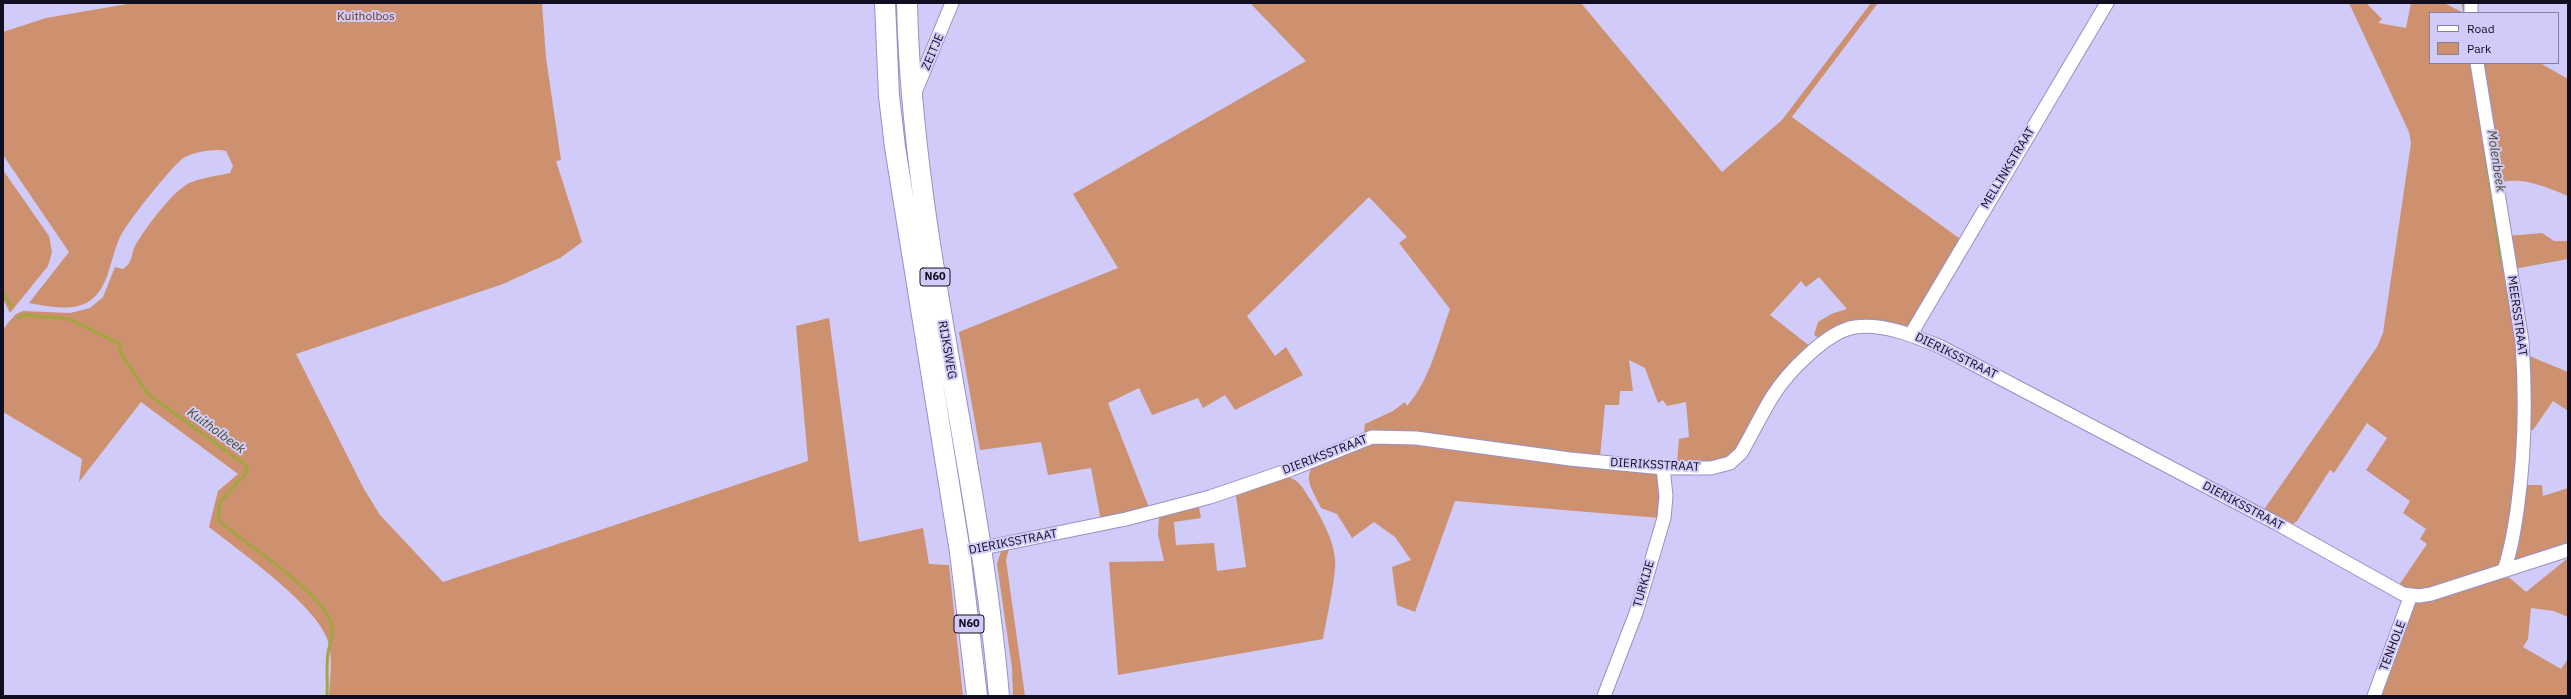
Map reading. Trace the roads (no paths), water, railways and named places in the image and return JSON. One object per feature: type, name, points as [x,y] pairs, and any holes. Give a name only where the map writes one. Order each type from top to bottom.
[{"type":"highway","name":"RIJKSWEG","points":[[885,3],[889,96],[895,147],[960,552],[977,696]]},
{"type":"highway","name":"RIJKSWEG","points":[[907,3],[911,100],[931,257],[982,549],[999,696]]},
{"type":"street","name":"ZEITJE","points":[[911,100],[938,41],[952,3]]},
{"type":"street","name":"MELLINKSTRAAT","points":[[1911,334],[2107,3]]},
{"type":"street","name":"MEERSSTRAAT","points":[[2477,64],[2522,341],[2524,383],[2521,476],[2514,532],[2504,570]]},
{"type":"street","name":"DIERIKSSTRAAT","points":[[960,552],[982,549],[1126,519],[1210,498],[1292,469],[1372,437],[1416,438],[1570,459],[1663,468],[1711,468],[1737,459],[1782,384],[1814,350],[1834,335],[1856,327],[1911,334],[1941,347],[2276,523],[2390,587],[2411,595],[2431,594],[2568,550]]},
{"type":"street","name":"TURKIJE","points":[[1604,696],[1636,613],[1664,518],[1666,496],[1663,468]]},
{"type":"street","name":"TENHOLE","points":[[2374,696],[2411,595]]},
{"type":"waterway","name":"Molenbeek","points":[[2463,3],[2465,12]]},
{"type":"waterway","name":"Molenbeek","points":[[2484,146],[2501,261]]},
{"type":"waterway","name":"Kuitholbeek","points":[[3,292],[12,307]]},
{"type":"waterway","name":"Kuitholbeek","points":[[19,318],[26,315],[69,319],[119,344],[123,357],[148,394],[247,466],[246,473],[220,502],[218,520],[281,568],[313,597],[325,611],[331,623],[332,631],[327,658],[327,696]]},
{"type":"park label","name":"Kuitholbos","points":[[366,17]]}]
